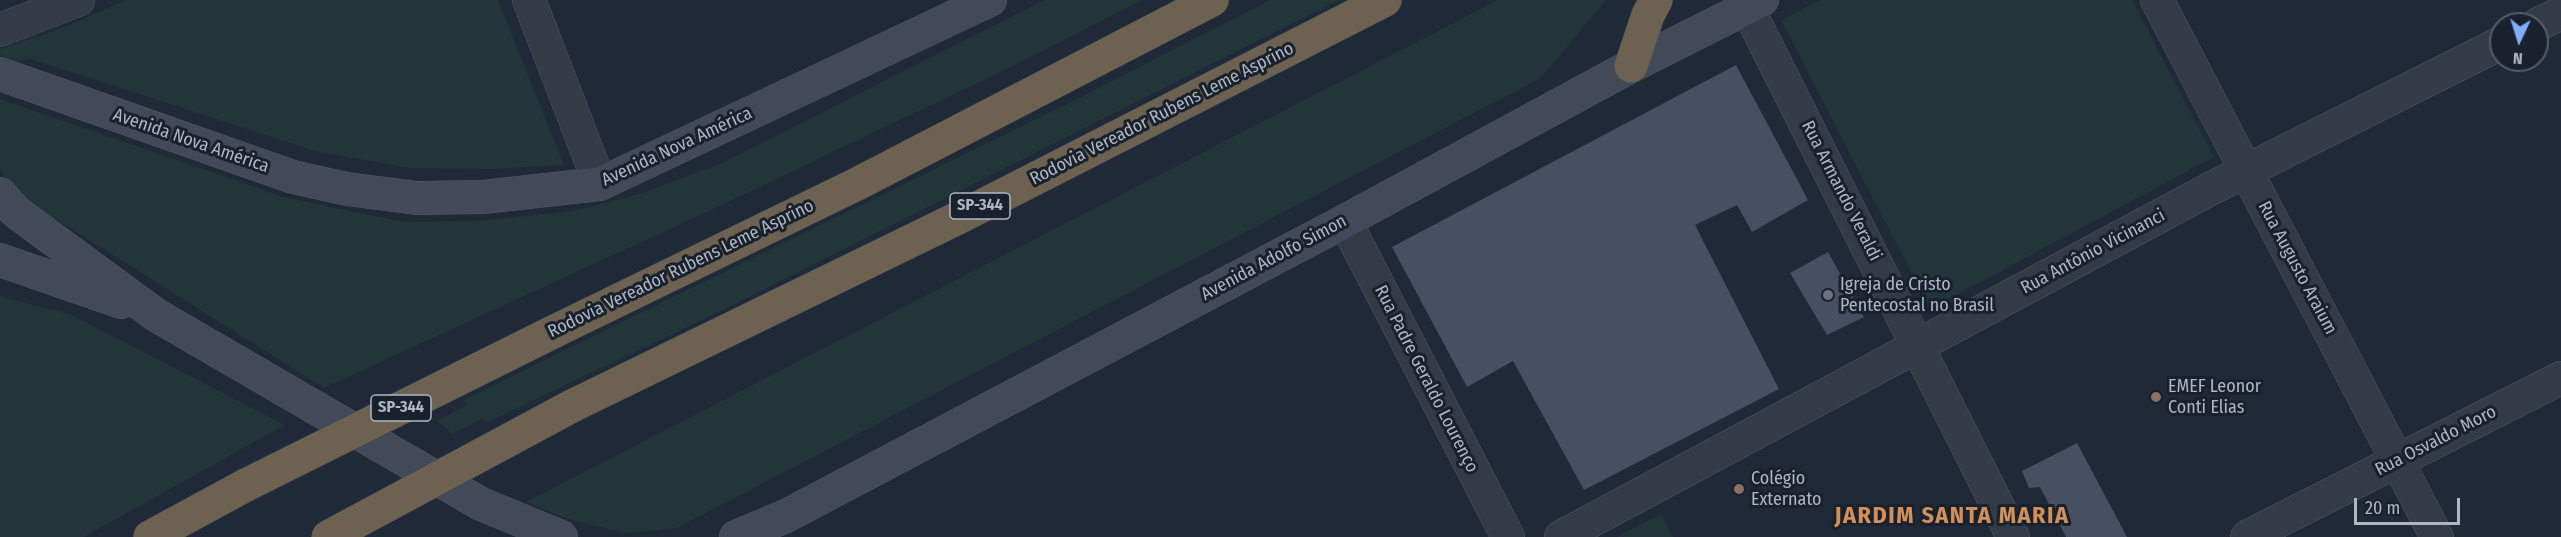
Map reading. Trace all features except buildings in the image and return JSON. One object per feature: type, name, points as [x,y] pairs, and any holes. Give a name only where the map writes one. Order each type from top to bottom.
[{"type":"highway","name":"Rodovia Vereador Rubens Leme Asprino","points":[[150,537],[246,485],[859,183],[1212,0]]},
{"type":"highway","name":"Rodovia Vereador Rubens Leme Asprino","points":[[328,537],[572,406],[960,217],[1385,0]]},
{"type":"highway","points":[[1631,66],[1648,15],[1656,0]]},
{"type":"main road","name":"Avenida Nova América","points":[[0,74],[293,177],[347,189],[417,198],[483,197],[600,184],[990,0]]},
{"type":"main road","name":"Avenida Adolfo Simon","points":[[736,537],[779,527],[1631,66],[1755,4]]},
{"type":"main road","points":[[0,194],[16,212],[156,315],[480,504],[561,537]]},
{"type":"main road","points":[[0,260],[156,315]]},
{"type":"main road","points":[[480,504],[499,537]]},
{"type":"street","points":[[0,30],[78,0]]},
{"type":"street","points":[[529,0],[600,184]]},
{"type":"street","name":"Rua Augusto Araium","points":[[2157,0],[2437,537]]},
{"type":"street","name":"Rua Armando Veraldi","points":[[1755,4],[2013,537]]},
{"type":"street","name":"Rua Antônio Vicinanci","points":[[1561,537],[2246,170],[2489,49]]},
{"type":"street","name":"Rua Padre Geraldo Lourenço","points":[[1345,221],[1508,537]]},
{"type":"street","name":"Rua Osvaldo Moro","points":[[2247,537],[2561,378]]},
{"type":"green space","points":[[126,0],[498,0],[564,165],[492,169],[410,168],[318,152],[31,59],[16,61],[0,56],[0,49],[67,26]]},
{"type":"green space","points":[[1044,0],[1142,0],[1011,67],[707,212],[324,388],[32,204],[8,183],[0,169],[0,99],[284,197],[405,222],[476,221],[573,211],[642,193],[722,163]]},
{"type":"green space","points":[[1270,0],[1339,0],[717,313],[488,422],[481,419],[453,434],[437,421],[467,405],[463,400],[1075,100]]},
{"type":"green space","points":[[1498,0],[1606,0],[1541,78],[677,528],[625,533],[568,519],[526,502]]},
{"type":"green space","points":[[1820,0],[2132,0],[2214,157],[1930,309],[1781,20]]},
{"type":"green space","points":[[0,296],[72,315],[285,425],[84,537],[0,537]]},
{"type":"green space","points":[[1661,514],[1673,537],[1617,537]]},
{"type":"place","name":"Igreja de Cristo Pentecostal no Brasil","points":[[1828,295]]},
{"type":"place","name":"EMEF Leonor Conti Elias","points":[[2156,397]]},
{"type":"place","name":"Colégio Externato","points":[[1739,489]]},
{"type":"district","name":"JARDIM SANTA MARIA","points":[[1952,516]]}]
